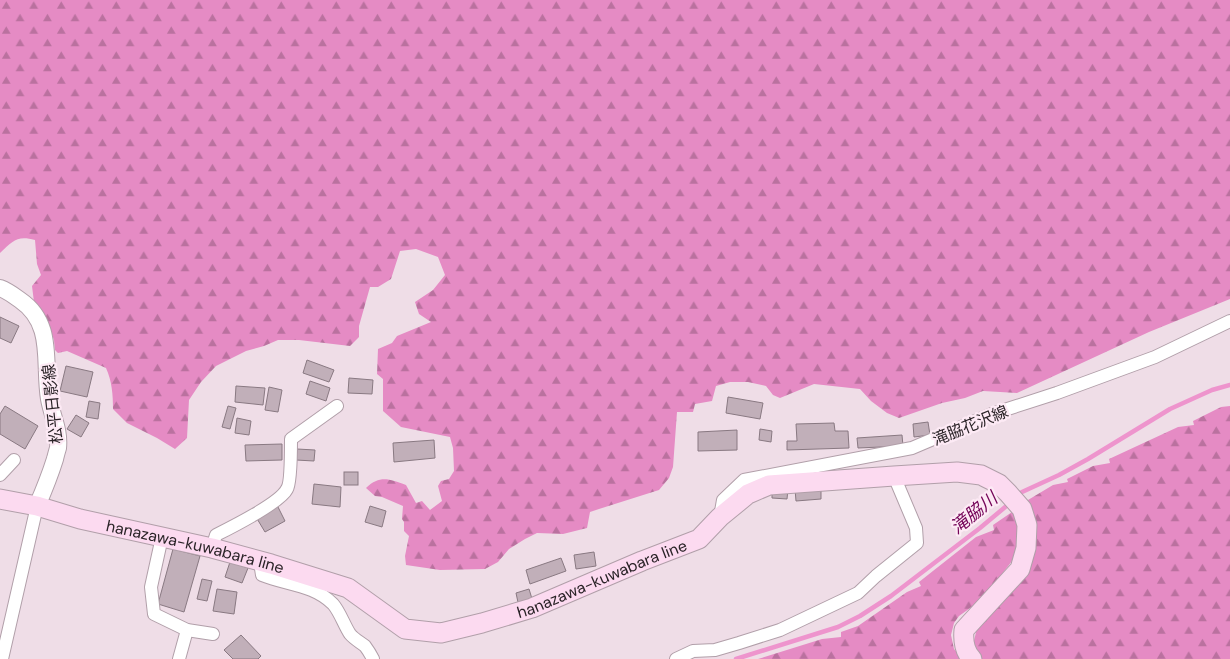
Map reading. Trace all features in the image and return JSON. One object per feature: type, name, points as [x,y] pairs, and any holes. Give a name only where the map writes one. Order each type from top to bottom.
[{"type":"main road","name":"hanazawa-kuwabara line","points":[[0,499],[37,506],[80,518],[212,548],[348,588],[405,629],[442,633],[532,608],[699,539],[720,517],[748,494],[769,485],[957,472],[982,475],[999,484],[1022,509],[1027,525],[1026,548],[1020,569],[964,630],[963,642],[972,659]]},
{"type":"street","name":"松平日影線","points":[[0,288],[8,291],[26,304],[40,324],[44,336],[47,386],[57,426],[58,448],[50,477],[37,506]]},
{"type":"street","name":"滝脇花沢線","points":[[720,517],[723,500],[744,480],[912,448],[992,414],[1155,357],[1230,321]]},
{"type":"street","points":[[212,548],[216,535],[281,497],[288,488],[292,439],[338,406]]},
{"type":"street","points":[[0,475],[14,460]]},
{"type":"street","points":[[676,659],[693,651],[715,650],[780,630],[858,592],[917,543],[916,528],[894,476]]},
{"type":"street","points":[[2,659],[37,506]]},
{"type":"street","points":[[162,537],[151,587],[154,614],[187,630],[213,634]]},
{"type":"street","points":[[260,562],[262,575],[321,594],[334,605],[351,636],[366,647],[374,659]]},
{"type":"street","points":[[178,659],[187,630]]},
{"type":"green space","points":[[0,0],[1230,0],[1230,299],[1149,332],[1017,393],[983,391],[899,418],[887,413],[871,401],[860,389],[814,384],[780,398],[773,395],[766,386],[748,382],[730,382],[716,386],[712,401],[695,404],[693,412],[677,412],[673,467],[669,478],[659,490],[590,512],[587,528],[563,534],[537,533],[509,549],[498,562],[485,569],[440,570],[406,565],[405,556],[409,536],[404,531],[402,519],[403,506],[375,496],[366,488],[376,481],[385,479],[406,485],[416,503],[422,501],[430,510],[442,501],[438,486],[441,481],[449,479],[454,471],[453,448],[450,437],[401,427],[383,411],[383,379],[377,374],[378,349],[392,343],[397,336],[431,322],[419,314],[415,302],[433,290],[445,275],[438,257],[416,249],[400,251],[391,279],[378,287],[370,287],[359,326],[359,337],[350,346],[299,340],[278,340],[246,351],[216,366],[201,382],[189,400],[187,438],[175,449],[127,423],[113,409],[112,388],[106,368],[67,351],[58,353],[55,350],[49,326],[34,302],[32,286],[41,275],[37,264],[35,240],[24,238],[16,240],[0,253]]},
{"type":"green space","points":[[1230,406],[1230,659],[979,659],[973,645],[977,628],[987,613],[1034,520],[1028,500],[1053,485],[1068,482],[1067,479],[1093,466],[1110,463],[1109,459],[1178,427],[1194,425],[1193,421],[1221,407]]},
{"type":"green space","points":[[1012,512],[1019,522],[1015,557],[986,595],[959,616],[954,623],[951,635],[954,649],[964,659],[758,659],[822,639],[841,637],[841,632],[858,626],[907,592],[921,586],[919,582],[976,537],[994,530],[993,525]]},
{"type":"building","points":[[0,317],[19,326],[11,343],[0,338]]},
{"type":"building","points":[[307,360],[334,370],[329,382],[303,373]]},
{"type":"building","points":[[66,366],[93,372],[87,397],[60,391]]},
{"type":"building","points":[[349,378],[373,380],[372,394],[348,393]]},
{"type":"building","points":[[310,381],[330,388],[326,401],[306,394]]},
{"type":"building","points":[[236,386],[265,388],[263,405],[235,402]]},
{"type":"building","points":[[269,387],[282,390],[278,412],[265,410]]},
{"type":"building","points":[[728,397],[763,403],[760,419],[726,413]]},
{"type":"building","points":[[89,401],[100,403],[98,419],[86,417]]},
{"type":"building","points":[[5,406],[38,426],[25,449],[0,434],[0,414]]},
{"type":"building","points":[[228,406],[236,408],[230,429],[222,427]]},
{"type":"building","points":[[76,415],[89,423],[81,437],[67,429]]},
{"type":"building","points":[[237,418],[251,421],[249,435],[235,433]]},
{"type":"building","points":[[928,422],[930,435],[914,437],[913,424]]},
{"type":"building","points":[[834,423],[835,431],[848,431],[849,448],[787,450],[787,441],[797,441],[796,424]]},
{"type":"building","points":[[760,429],[772,431],[771,442],[759,440]]},
{"type":"building","points":[[737,430],[737,450],[698,451],[698,432]]},
{"type":"building","points":[[902,435],[903,446],[858,448],[857,438]]},
{"type":"building","points":[[434,440],[435,458],[394,462],[393,443]]},
{"type":"building","points":[[282,444],[282,460],[246,461],[245,445]]},
{"type":"building","points":[[297,449],[315,450],[314,461],[296,460]]},
{"type":"building","points":[[344,472],[358,472],[358,485],[344,485]]},
{"type":"building","points":[[314,484],[341,487],[340,507],[312,504]]},
{"type":"building","points":[[821,487],[821,499],[796,501],[795,489]]},
{"type":"building","points":[[772,489],[788,489],[787,499],[772,498]]},
{"type":"building","points":[[277,505],[285,521],[265,532],[256,517]]},
{"type":"building","points":[[370,506],[386,511],[382,527],[365,522]]},
{"type":"building","points":[[173,549],[200,556],[184,612],[158,604]]},
{"type":"building","points":[[594,552],[596,566],[576,569],[574,555]]},
{"type":"building","points":[[561,558],[566,571],[530,584],[526,570]]},
{"type":"building","points":[[230,562],[248,568],[242,583],[225,577]]},
{"type":"building","points":[[202,579],[212,581],[207,601],[197,599]]},
{"type":"building","points":[[217,589],[237,592],[234,614],[213,611]]},
{"type":"building","points":[[529,589],[533,602],[519,607],[516,593]]},
{"type":"building","points":[[241,635],[261,656],[258,659],[233,659],[224,650]]},
{"type":"waterway","name":"滝脇川","points":[[1017,496],[1088,459],[1170,409],[1212,390],[1230,385]]},
{"type":"waterway","name":"滝脇川","points":[[736,659],[838,627],[860,616],[891,596],[1010,503]]}]
